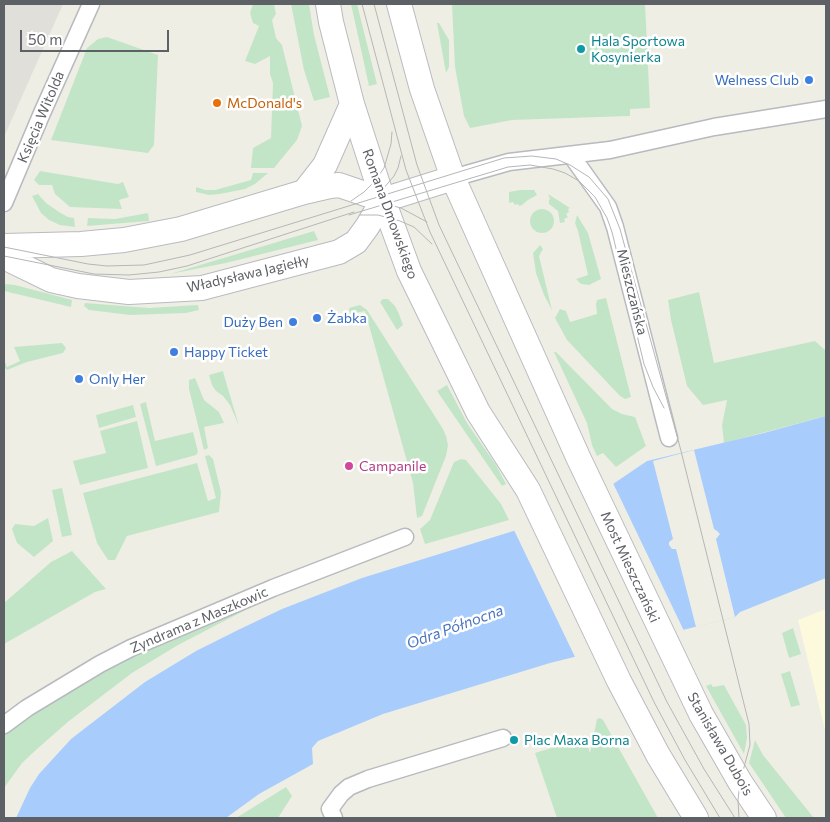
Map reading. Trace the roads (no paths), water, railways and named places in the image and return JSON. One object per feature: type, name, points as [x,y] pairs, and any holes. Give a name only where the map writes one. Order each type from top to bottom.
[{"type":"main road","name":"Romana Dmowskiego","points":[[328,4],[352,104],[383,200],[409,271],[478,412],[528,490],[619,681],[658,756],[696,818]]},
{"type":"main road","points":[[4,246],[81,244],[124,240],[181,229],[304,192],[339,185],[383,200],[453,178],[422,89],[399,4]]},
{"type":"main road","points":[[304,192],[325,165],[352,104]]},
{"type":"main road","name":"Most Mieszczański","points":[[453,178],[582,465],[679,669]]},
{"type":"main road","name":"Władysława Jagiełły","points":[[4,257],[51,280],[86,287],[129,292],[202,288],[340,252],[356,242],[383,200]]},
{"type":"main road","name":"Stanisława Dubois","points":[[679,669],[701,714],[740,782],[764,818]]},
{"type":"street","name":"Księcia Witolda","points":[[4,203],[91,4]]},
{"type":"street","points":[[453,178],[509,162],[610,150],[714,126],[826,110]]},
{"type":"street","name":"Mieszczańska","points":[[571,155],[608,207],[615,227],[669,438]]},
{"type":"street","name":"Zyndrama z Maszkowic","points":[[4,725],[27,708],[100,664],[131,648],[272,588],[405,537]]},
{"type":"street","points":[[334,818],[330,809],[349,787],[368,779],[503,738]]},
{"type":"water","name":"Odra Północna","points":[[826,416],[826,578],[740,612],[735,617],[550,663],[383,714],[318,741],[312,748],[313,764],[259,794],[226,818],[16,818],[39,774],[71,739],[145,682],[196,651],[238,630],[282,609],[362,578],[523,528],[613,484],[647,461]]},
{"type":"tram line","points":[[362,4],[406,170],[430,232],[654,702],[685,760],[720,818]]},
{"type":"tram line","points":[[374,4],[417,165],[439,225],[667,702],[704,769],[735,818]]},
{"type":"tram line","points":[[351,201],[364,192],[384,168],[391,144],[392,132]]},
{"type":"tram line","points":[[377,196],[394,176],[401,156]]},
{"type":"tram line","points":[[4,247],[88,264],[107,266],[144,265],[190,255],[504,158],[532,156],[556,159],[589,177],[608,199],[620,229],[680,447],[749,724],[750,745],[740,782],[739,818]]},
{"type":"tram line","points":[[349,215],[508,167],[530,165],[553,169],[579,181],[595,197],[607,218],[644,364],[664,408]]},
{"type":"tram line","points":[[386,204],[401,208],[427,222]]},
{"type":"tram line","points":[[4,256],[94,274],[129,275],[159,272],[187,266],[354,212]]},
{"type":"tram line","points":[[360,215],[378,215],[400,221],[414,227],[432,244]]},
{"type":"place","name":"Hala Sportowa Kosynierka","points":[[581,49]]},
{"type":"place","name":"Welness Club","points":[[809,80]]},
{"type":"place","name":"McDonald's","points":[[217,103]]},
{"type":"place","name":"Żabka","points":[[317,318]]},
{"type":"place","name":"Duży Ben","points":[[293,322]]},
{"type":"place","name":"Happy Ticket","points":[[174,352]]},
{"type":"place","name":"Only Her","points":[[79,379]]},
{"type":"place","name":"Campanile","points":[[349,466]]},
{"type":"place","name":"Plac Maxa Borna","points":[[514,740]]}]
